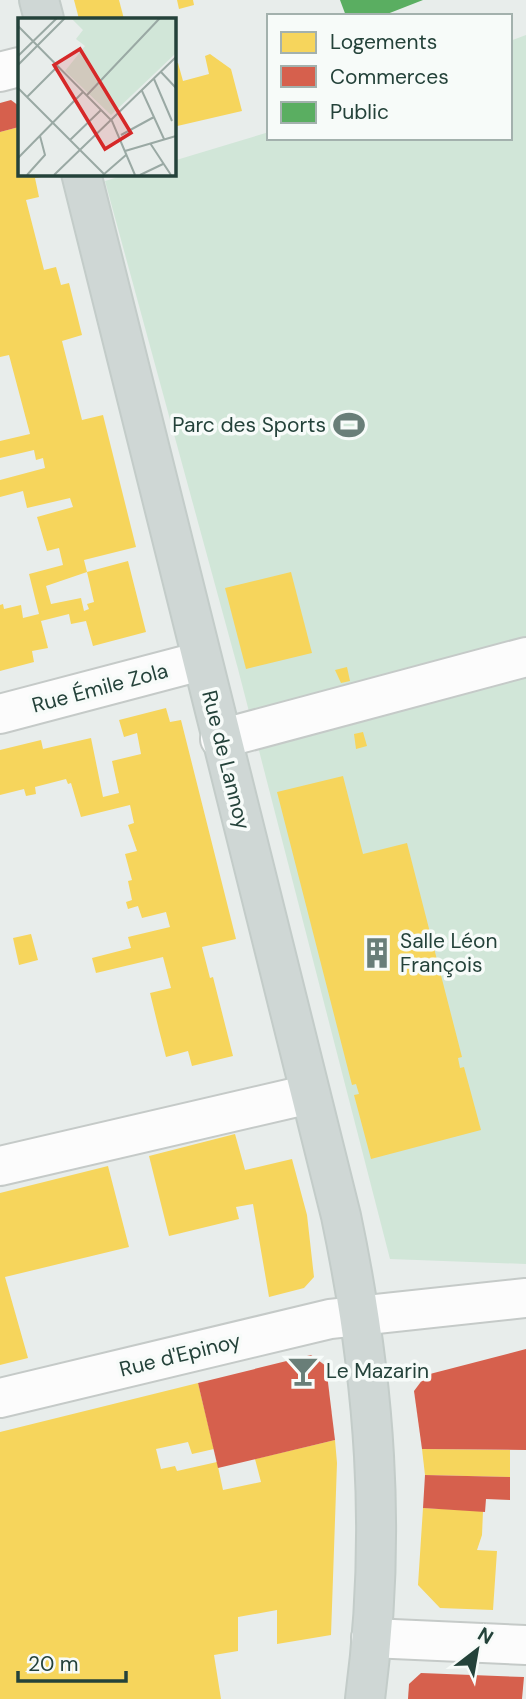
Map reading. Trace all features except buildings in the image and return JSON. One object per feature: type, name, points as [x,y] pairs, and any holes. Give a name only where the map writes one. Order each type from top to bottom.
[{"type":"main road","points":[[39,0],[44,18]]},
{"type":"main road","name":"Rue de Lannoy","points":[[81,175],[341,1216],[364,1331],[377,1478],[371,1639],[365,1699]]},
{"type":"street","points":[[0,72],[18,67]]},
{"type":"street","points":[[220,739],[526,657]]},
{"type":"street","name":"Rue Émile Zola","points":[[0,714],[201,661]]},
{"type":"street","points":[[0,1166],[310,1094]]},
{"type":"street","name":"Rue d'Epinoy","points":[[0,1398],[364,1331],[526,1298]]},
{"type":"street","points":[[371,1639],[526,1644]]},
{"type":"green space","name":"Parc des Sports","points":[[526,35],[526,1264],[390,1259],[238,669],[105,181],[124,175],[175,175],[175,160],[267,133],[267,140],[512,140],[512,40]]},
{"type":"place","name":"Parc des Sports","points":[[349,425]]},
{"type":"place","name":"Salle Léon François","points":[[377,953]]},
{"type":"place","name":"Le Mazarin","points":[[303,1371]]}]
